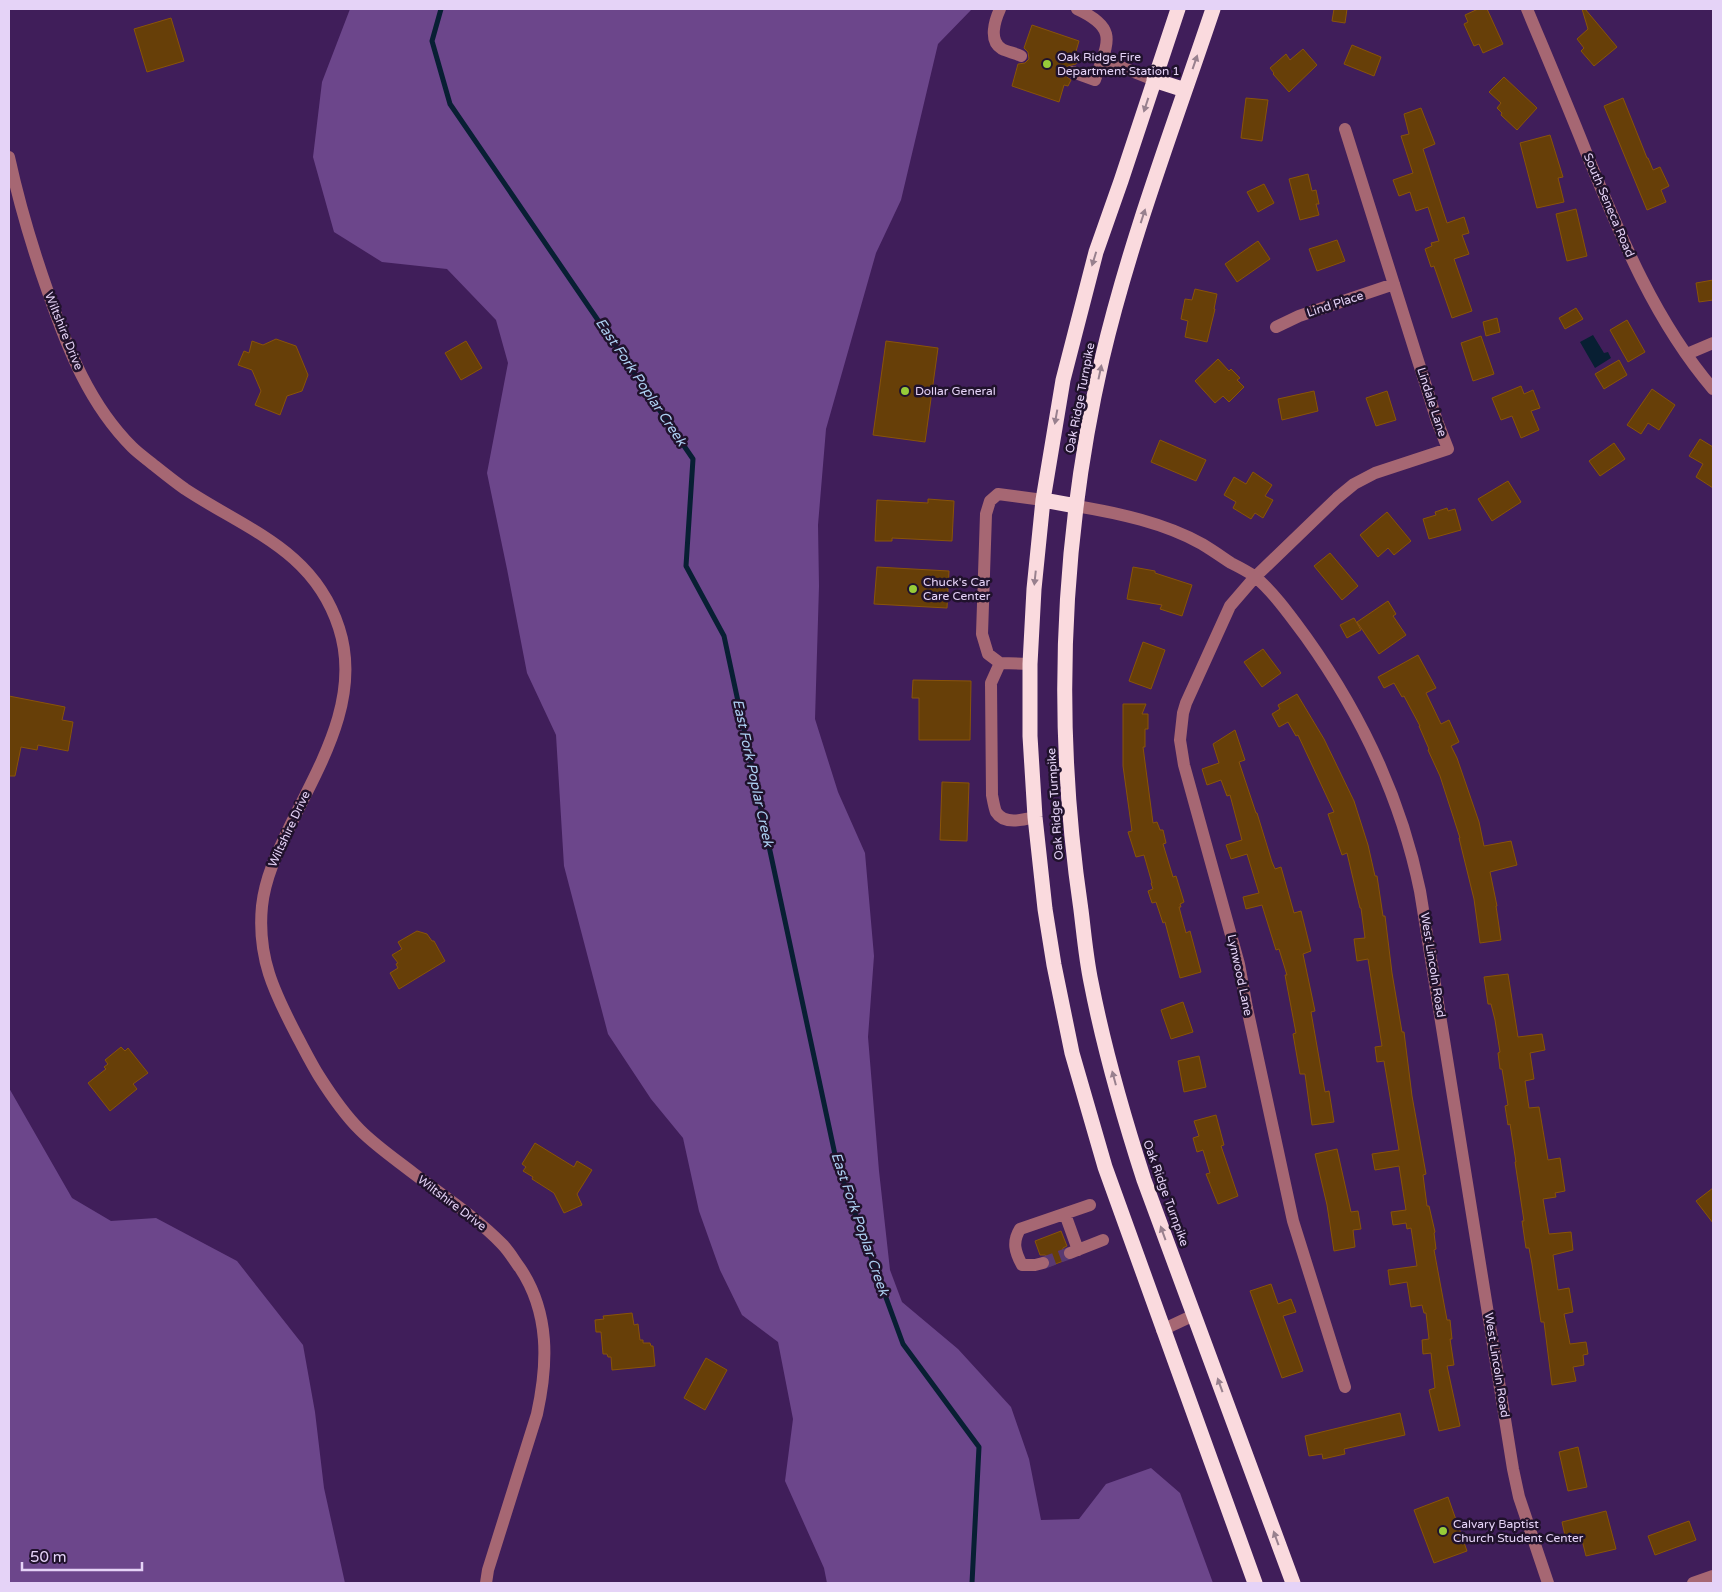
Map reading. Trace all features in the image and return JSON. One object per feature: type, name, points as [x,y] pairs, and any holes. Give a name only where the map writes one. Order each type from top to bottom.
[{"type":"highway","name":"Oak Ridge Turnpike","points":[[1178,9],[1087,283],[1063,380],[1043,500],[1034,589],[1030,664],[1030,736],[1035,817],[1045,909],[1072,1053],[1105,1167],[1162,1330],[1255,1583]]},
{"type":"highway","name":"Oak Ridge Turnpike","points":[[1213,9],[1130,256],[1113,317],[1095,395],[1076,506],[1068,587],[1064,686],[1068,809],[1072,856],[1090,980],[1127,1129],[1144,1180],[1293,1583]]},
{"type":"highway","points":[[1154,80],[1185,90]]},
{"type":"highway","points":[[1043,500],[1076,506]]},
{"type":"street","points":[[1000,9],[995,20],[994,30],[997,45],[1002,49],[1021,56]]},
{"type":"street","points":[[1073,72],[1094,80],[1108,39],[1106,32],[1098,22],[1077,9]]},
{"type":"street","name":"South Seneca Road","points":[[1527,9],[1621,238],[1643,284],[1687,354],[1713,389]]},
{"type":"street","points":[[1101,59],[1154,80]]},
{"type":"street","name":"Lindale Lane","points":[[1255,577],[1354,484],[1375,473],[1448,449],[1437,421],[1345,129]]},
{"type":"street","name":"Wiltshire Drive","points":[[9,156],[12,189],[61,328],[79,372],[109,420],[134,449],[185,489],[239,520],[287,552],[307,571],[321,589],[338,625],[344,646],[343,703],[331,742],[274,858],[265,886],[261,932],[265,962],[274,993],[316,1072],[340,1107],[361,1131],[388,1154],[506,1247],[524,1274],[537,1301],[544,1328],[546,1356],[542,1390],[488,1570],[486,1583]]},
{"type":"street","name":"Lind Place","points":[[1276,327],[1300,316],[1394,284]]},
{"type":"street","points":[[1687,354],[1713,343]]},
{"type":"street","points":[[1030,664],[1000,663],[988,654],[982,634],[986,514],[990,501],[998,494],[1043,500]]},
{"type":"street","name":"West Lincoln Road","points":[[1076,506],[1122,515],[1170,529],[1201,544],[1255,577],[1278,602],[1318,654],[1364,730],[1396,800],[1413,853],[1425,917],[1519,1497],[1548,1583]]},
{"type":"street","name":"Lynwood Lane","points":[[1255,577],[1230,606],[1183,713],[1180,740],[1193,800],[1239,964],[1252,1035],[1293,1221],[1344,1387]]},
{"type":"street","points":[[1000,663],[991,682],[992,795],[996,811],[1002,818],[1016,821],[1035,817]]},
{"type":"street","points":[[1043,1262],[1034,1265],[1022,1265],[1016,1254],[1014,1238],[1020,1228],[1090,1205]]},
{"type":"street","points":[[1065,1214],[1074,1251],[1102,1240]]},
{"type":"street","points":[[1162,1330],[1194,1316]]},
{"type":"street","points":[[1693,1583],[1713,1576]]},
{"type":"shaded area","points":[[350,9],[972,9],[938,44],[901,200],[876,253],[826,429],[818,525],[819,586],[815,719],[838,792],[865,853],[874,956],[868,1037],[879,1171],[890,1270],[902,1302],[958,1349],[1011,1407],[1029,1459],[1041,1520],[1079,1519],[1106,1484],[1151,1468],[1180,1493],[1213,1583],[827,1583],[824,1568],[785,1481],[793,1419],[778,1342],[742,1315],[720,1270],[699,1211],[683,1138],[651,1099],[608,1034],[564,866],[556,735],[527,673],[487,473],[508,363],[496,320],[447,269],[382,262],[334,232],[313,157],[322,82]]},
{"type":"shaded area","points":[[9,1088],[72,1198],[111,1221],[156,1218],[237,1261],[303,1345],[315,1412],[324,1488],[345,1583],[9,1583]]},
{"type":"water","points":[[1593,335],[1604,353],[1608,352],[1611,358],[1595,368],[1580,342]]},
{"type":"building","points":[[1334,9],[1347,9],[1345,23],[1332,21]]},
{"type":"building","points":[[1478,9],[1487,9],[1503,44],[1483,53],[1479,44],[1474,46],[1464,24],[1468,22],[1465,15]]},
{"type":"building","points":[[1582,9],[1585,9],[1617,47],[1594,66],[1581,51],[1584,48],[1577,39],[1588,29]]},
{"type":"building","points":[[171,18],[184,61],[147,72],[134,29]]},
{"type":"building","name":"Oak Ridge Fire Department Station 1","points":[[1032,25],[1079,41],[1074,58],[1077,59],[1076,64],[1068,66],[1065,70],[1067,77],[1071,80],[1068,86],[1064,85],[1059,102],[1012,86],[1018,64],[1025,63],[1029,59],[1028,52],[1024,48]]},
{"type":"building","points":[[1352,45],[1381,57],[1374,76],[1344,64]]},
{"type":"building","points":[[1303,49],[1317,65],[1289,92],[1270,68],[1286,54],[1290,60]]},
{"type":"building","points":[[1504,77],[1537,108],[1517,130],[1501,115],[1502,113],[1497,108],[1501,103],[1489,92]]},
{"type":"building","points":[[1246,98],[1268,100],[1262,141],[1241,138]]},
{"type":"building","points":[[1623,98],[1653,170],[1660,167],[1669,186],[1661,190],[1666,202],[1647,210],[1604,106]]},
{"type":"building","points":[[1421,108],[1435,144],[1423,149],[1447,223],[1464,217],[1469,233],[1462,235],[1469,254],[1454,259],[1472,311],[1452,318],[1434,266],[1431,267],[1425,249],[1432,246],[1431,243],[1439,241],[1428,207],[1416,211],[1410,192],[1399,196],[1393,180],[1413,173],[1401,136],[1409,134],[1404,114]]},
{"type":"building","points":[[1550,135],[1563,177],[1558,178],[1564,202],[1537,208],[1520,143]]},
{"type":"building","points":[[1308,174],[1312,191],[1316,190],[1319,204],[1316,204],[1319,215],[1300,220],[1289,179]]},
{"type":"building","points":[[1264,184],[1274,203],[1258,212],[1247,192]]},
{"type":"building","points":[[1576,209],[1587,256],[1567,261],[1556,214]]},
{"type":"building","points":[[1337,240],[1345,261],[1317,271],[1309,249]]},
{"type":"building","points":[[1258,241],[1270,259],[1237,282],[1225,264]]},
{"type":"building","points":[[1713,280],[1713,300],[1699,302],[1696,283]]},
{"type":"building","points":[[1195,289],[1217,294],[1207,342],[1185,337],[1188,321],[1181,319],[1185,299],[1192,300]]},
{"type":"building","points":[[1576,308],[1583,319],[1565,329],[1559,318]]},
{"type":"building","points":[[1497,318],[1500,332],[1486,336],[1483,322]]},
{"type":"building","points":[[1627,320],[1645,352],[1628,362],[1610,330]]},
{"type":"building","points":[[1481,336],[1494,374],[1473,381],[1461,343]]},
{"type":"building","points":[[276,339],[296,346],[308,375],[302,391],[287,396],[280,415],[255,405],[261,391],[252,370],[238,365],[244,351],[249,353],[252,341],[263,345]]},
{"type":"building","points":[[466,341],[482,368],[461,380],[445,353]]},
{"type":"building","name":"Dollar General","points":[[886,341],[938,348],[925,442],[873,435]]},
{"type":"building","points":[[1218,359],[1229,371],[1231,369],[1240,378],[1237,380],[1244,387],[1229,402],[1223,396],[1215,403],[1195,381]]},
{"type":"building","points":[[1619,360],[1627,375],[1604,389],[1595,374]]},
{"type":"building","points":[[1521,386],[1524,394],[1533,390],[1540,408],[1531,411],[1539,430],[1521,438],[1512,416],[1501,420],[1492,398]]},
{"type":"building","points":[[1652,389],[1675,405],[1659,430],[1648,423],[1641,434],[1627,425]]},
{"type":"building","points":[[1314,391],[1318,411],[1282,420],[1278,399]]},
{"type":"building","points":[[1387,391],[1396,420],[1376,426],[1366,398]]},
{"type":"building","points":[[1700,439],[1713,447],[1713,488],[1696,477],[1703,464],[1689,456]]},
{"type":"building","points":[[1160,440],[1206,460],[1196,481],[1151,462]]},
{"type":"building","points":[[1614,443],[1625,459],[1600,476],[1589,461]]},
{"type":"building","points":[[1253,472],[1272,485],[1265,496],[1273,500],[1263,518],[1255,513],[1251,519],[1233,508],[1236,502],[1224,495],[1234,477],[1246,484]]},
{"type":"building","points":[[1508,481],[1521,502],[1492,521],[1478,499]]},
{"type":"building","points":[[928,499],[954,501],[952,541],[892,538],[892,541],[875,541],[877,500],[928,503]]},
{"type":"building","points":[[1447,508],[1448,511],[1455,509],[1461,530],[1429,539],[1423,519],[1436,515],[1435,512]]},
{"type":"building","points":[[1387,512],[1411,541],[1394,555],[1388,548],[1378,557],[1360,535]]},
{"type":"building","points":[[1330,553],[1358,586],[1342,600],[1314,566]]},
{"type":"building","points":[[877,567],[949,571],[947,608],[874,604]]},
{"type":"building","points":[[1133,567],[1155,571],[1155,573],[1192,585],[1182,616],[1160,609],[1162,605],[1127,599]]},
{"type":"building","points":[[1388,601],[1396,614],[1393,616],[1406,635],[1379,654],[1357,622]]},
{"type":"building","points":[[1354,618],[1361,630],[1347,638],[1340,625]]},
{"type":"building","points":[[1143,642],[1165,650],[1151,689],[1129,681]]},
{"type":"building","points":[[1263,649],[1281,673],[1262,687],[1244,662]]},
{"type":"building","points":[[1418,655],[1436,688],[1426,693],[1441,724],[1449,720],[1459,742],[1451,746],[1479,822],[1484,846],[1511,841],[1517,865],[1490,872],[1501,940],[1480,943],[1474,899],[1460,838],[1440,776],[1420,726],[1404,696],[1402,697],[1394,683],[1384,688],[1378,677]]},
{"type":"building","points":[[913,680],[971,681],[970,740],[919,740],[919,698],[912,698]]},
{"type":"building","points":[[1297,694],[1324,739],[1354,801],[1368,845],[1375,876],[1377,876],[1383,916],[1385,916],[1392,973],[1402,1032],[1404,1032],[1412,1096],[1426,1174],[1423,1175],[1427,1206],[1429,1206],[1435,1232],[1436,1249],[1434,1250],[1447,1320],[1450,1320],[1452,1339],[1450,1339],[1454,1365],[1447,1366],[1460,1426],[1439,1431],[1429,1390],[1435,1388],[1431,1353],[1423,1354],[1422,1340],[1429,1339],[1426,1313],[1424,1313],[1422,1305],[1411,1307],[1407,1282],[1390,1285],[1388,1270],[1417,1266],[1411,1228],[1407,1229],[1406,1223],[1393,1225],[1391,1212],[1406,1210],[1399,1166],[1375,1170],[1372,1154],[1399,1150],[1384,1061],[1377,1062],[1375,1047],[1382,1046],[1368,959],[1357,961],[1354,939],[1365,938],[1361,908],[1347,853],[1342,855],[1328,814],[1334,812],[1298,735],[1296,736],[1288,722],[1279,727],[1272,714],[1280,709],[1278,705]]},
{"type":"building","points":[[9,696],[65,707],[62,720],[73,722],[68,751],[38,745],[37,750],[21,747],[15,776],[9,776]]},
{"type":"building","points":[[1123,704],[1146,704],[1142,714],[1148,714],[1148,729],[1145,729],[1145,747],[1143,747],[1153,823],[1157,822],[1160,830],[1163,830],[1166,843],[1163,844],[1173,877],[1176,876],[1184,902],[1179,907],[1186,933],[1190,931],[1201,972],[1180,978],[1165,922],[1163,923],[1156,902],[1152,903],[1148,891],[1153,889],[1144,855],[1136,857],[1128,832],[1132,831],[1123,766]]},
{"type":"building","points":[[1235,730],[1245,760],[1239,762],[1272,862],[1275,869],[1281,867],[1294,913],[1301,911],[1311,951],[1303,954],[1315,1011],[1311,1012],[1325,1092],[1329,1091],[1334,1122],[1312,1125],[1305,1074],[1300,1074],[1293,1034],[1296,1033],[1285,975],[1287,975],[1279,949],[1276,950],[1262,905],[1246,909],[1243,897],[1259,893],[1247,854],[1231,859],[1226,845],[1242,840],[1230,795],[1227,796],[1221,780],[1207,785],[1202,769],[1219,763],[1213,744]]},
{"type":"building","points":[[942,782],[969,783],[967,841],[940,840]]},
{"type":"building","points":[[417,931],[427,934],[434,941],[445,961],[399,989],[390,973],[398,968],[396,964],[398,963],[392,955],[402,949],[398,942]]},
{"type":"building","points":[[1508,974],[1518,1037],[1542,1034],[1545,1050],[1530,1053],[1534,1079],[1525,1081],[1529,1108],[1539,1107],[1548,1160],[1560,1158],[1565,1191],[1555,1193],[1556,1197],[1543,1199],[1549,1234],[1571,1232],[1573,1250],[1553,1255],[1558,1290],[1569,1288],[1573,1312],[1564,1314],[1570,1344],[1586,1342],[1588,1354],[1583,1355],[1584,1365],[1573,1367],[1576,1381],[1552,1385],[1544,1322],[1541,1322],[1529,1248],[1526,1248],[1516,1162],[1505,1106],[1508,1105],[1502,1069],[1500,1069],[1498,1053],[1500,1052],[1495,1020],[1491,1004],[1488,1004],[1484,977]]},
{"type":"building","points":[[1183,1002],[1193,1032],[1171,1039],[1161,1010]]},
{"type":"building","points":[[121,1047],[125,1051],[128,1048],[148,1073],[133,1084],[137,1089],[110,1111],[88,1083],[106,1069],[104,1067],[108,1064],[105,1060]]},
{"type":"building","points":[[1199,1056],[1206,1087],[1184,1092],[1178,1061]]},
{"type":"building","points":[[1216,1115],[1224,1145],[1221,1146],[1238,1196],[1218,1204],[1206,1174],[1210,1173],[1203,1150],[1197,1152],[1193,1138],[1199,1136],[1194,1121]]},
{"type":"building","points":[[535,1143],[574,1167],[577,1161],[592,1170],[577,1194],[582,1205],[564,1213],[554,1193],[523,1171],[526,1167],[522,1164]]},
{"type":"building","points":[[1337,1149],[1351,1212],[1358,1211],[1361,1229],[1353,1230],[1355,1247],[1334,1251],[1327,1205],[1315,1154]]},
{"type":"building","points":[[1713,1188],[1713,1223],[1696,1201]]},
{"type":"building","points":[[1061,1231],[1067,1246],[1063,1248],[1062,1256],[1066,1260],[1050,1266],[1049,1258],[1045,1255],[1040,1255],[1035,1241]]},
{"type":"building","points":[[1271,1284],[1278,1304],[1291,1299],[1296,1312],[1283,1316],[1303,1371],[1282,1378],[1250,1291]]},
{"type":"building","points":[[632,1313],[634,1325],[638,1324],[640,1340],[653,1346],[655,1366],[612,1370],[611,1357],[603,1354],[601,1332],[596,1332],[595,1320],[604,1319],[603,1316]]},
{"type":"building","points":[[706,1358],[727,1370],[705,1410],[684,1398]]},
{"type":"building","points":[[1400,1413],[1405,1435],[1344,1449],[1345,1454],[1323,1459],[1322,1454],[1309,1456],[1305,1436]]},
{"type":"building","points":[[1578,1447],[1587,1487],[1568,1491],[1559,1452]]},
{"type":"building","points":[[1448,1497],[1467,1551],[1434,1563],[1414,1510]]},
{"type":"building","points":[[1606,1511],[1616,1549],[1586,1556],[1581,1536],[1566,1540],[1562,1522]]},
{"type":"building","points":[[1689,1521],[1696,1540],[1655,1555],[1648,1536]]},
{"type":"waterway","name":"East Fork Poplar Creek","points":[[441,9],[432,41],[450,104],[693,459],[686,566],[724,636],[837,1164],[903,1344],[979,1447],[972,1583]]},
{"type":"tunnel","points":[[1043,1263],[1070,1253]]},
{"type":"place","name":"Oak Ridge Fire Department Station 1","points":[[1047,64]]},
{"type":"place","name":"Dollar General","points":[[905,391]]},
{"type":"place","name":"Chuck's Car Care Center","points":[[913,589]]},
{"type":"place","name":"Calvary Baptist Church Student Center","points":[[1443,1531]]}]
